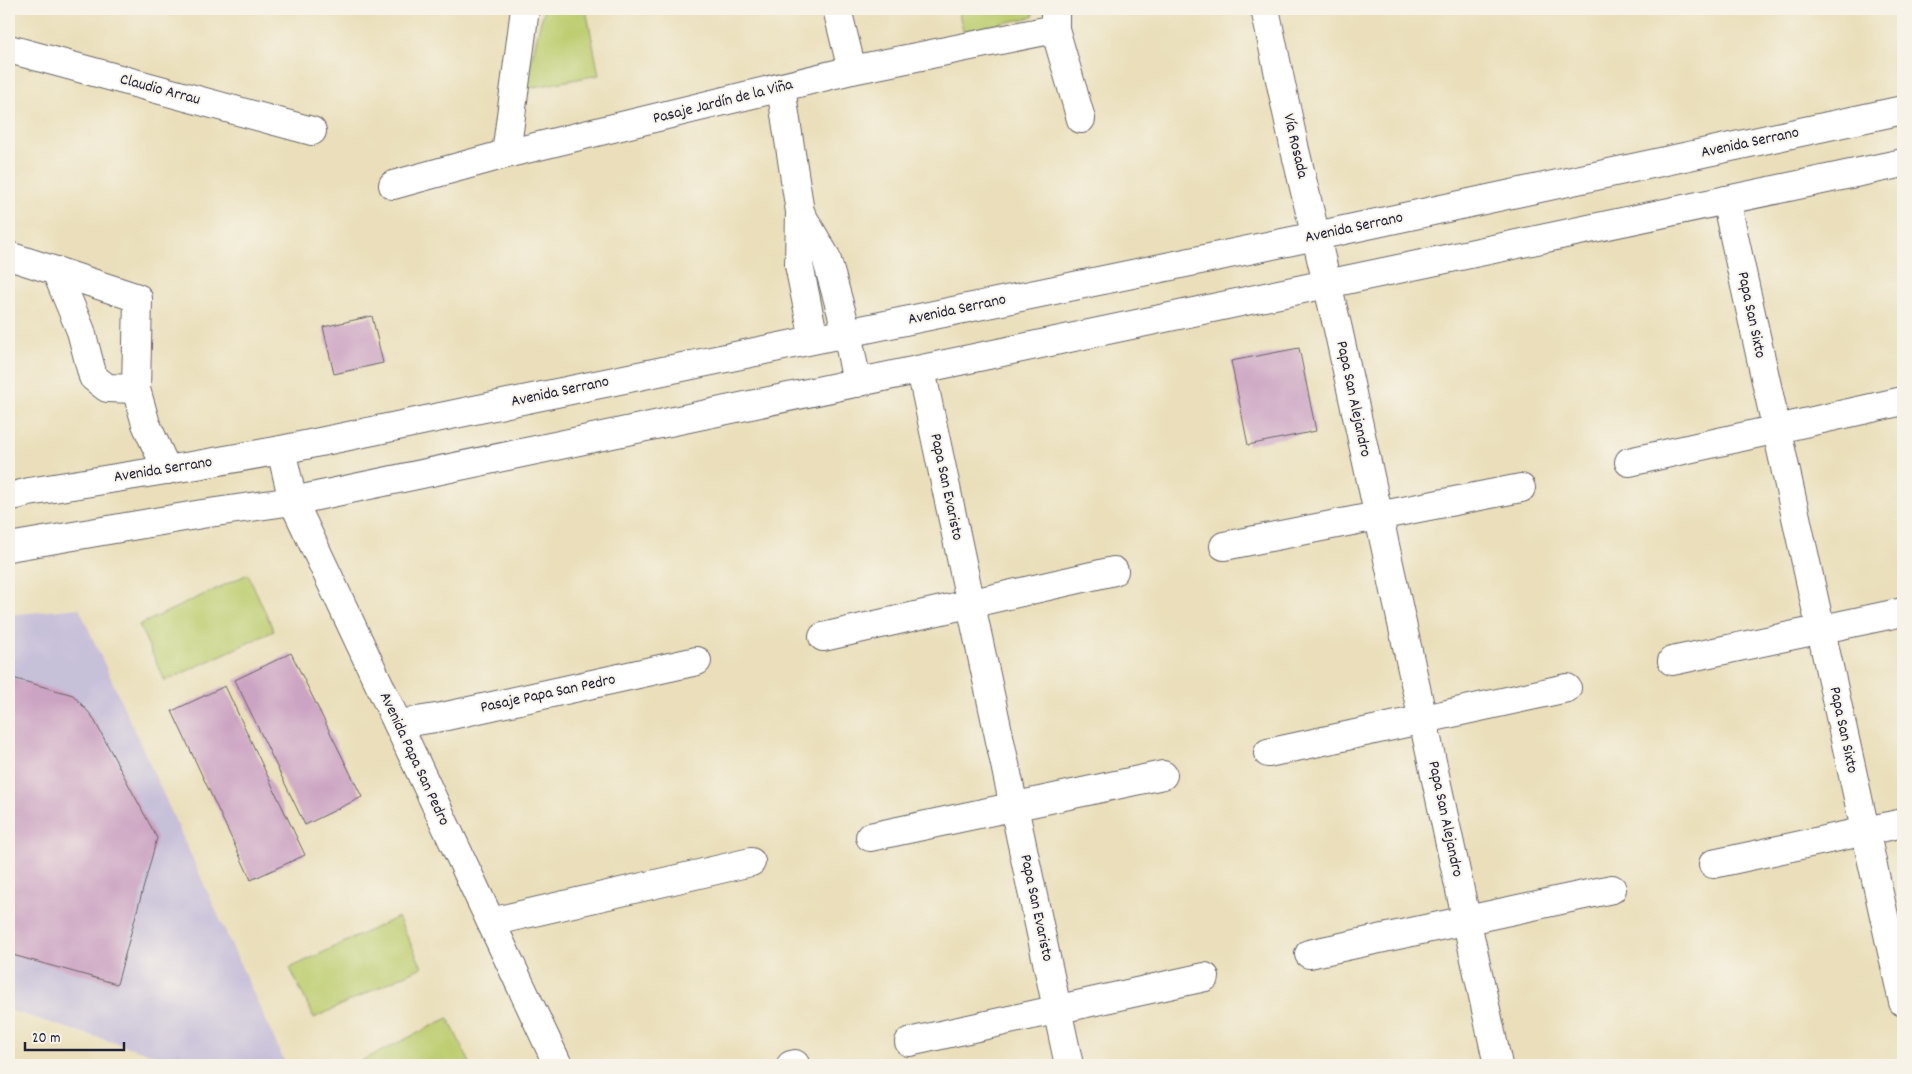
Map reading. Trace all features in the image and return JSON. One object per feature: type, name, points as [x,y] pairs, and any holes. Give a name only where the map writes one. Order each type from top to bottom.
[{"type":"street","points":[[506,154],[525,9]]},
{"type":"street","points":[[836,9],[852,70]]},
{"type":"street","name":"Vía Rosada","points":[[1265,9],[1295,150],[1328,283]]},
{"type":"street","points":[[1055,19],[1081,119]]},
{"type":"street","name":"Pasaje Jardín de la Viña","points":[[393,185],[506,154],[781,88],[1055,19]]},
{"type":"street","name":"Claudio Arrau","points":[[9,49],[312,131]]},
{"type":"street","points":[[781,88],[800,212],[799,265],[814,339]]},
{"type":"street","name":"Avenida Serrano","points":[[9,497],[29,492],[281,450],[1316,236],[1903,110]]},
{"type":"street","points":[[9,547],[202,514],[293,501],[1903,163]]},
{"type":"street","name":"Papa San Sixto","points":[[1726,200],[1903,1002]]},
{"type":"street","points":[[800,212],[826,256],[847,332],[857,383]]},
{"type":"street","points":[[9,256],[138,298],[136,389],[146,424],[166,470]]},
{"type":"street","points":[[56,271],[80,331],[93,377],[107,388],[136,389]]},
{"type":"street","name":"Papa San Alejandro","points":[[1328,283],[1498,1065]]},
{"type":"street","name":"Papa San Evaristo","points":[[921,370],[1069,1065]]},
{"type":"street","points":[[1629,462],[1903,401]]},
{"type":"street","name":"Avenida Papa San Pedro","points":[[281,450],[293,501],[558,1065]]},
{"type":"street","points":[[1224,546],[1521,488]]},
{"type":"street","points":[[823,637],[1114,571]]},
{"type":"street","points":[[1672,660],[1903,612]]},
{"type":"street","name":"Pasaje Papa San Pedro","points":[[398,724],[442,717],[698,661]]},
{"type":"street","points":[[1268,753],[1567,688]]},
{"type":"street","points":[[870,837],[1163,775]]},
{"type":"street","points":[[1713,864],[1903,823]]},
{"type":"street","points":[[491,922],[750,862]]},
{"type":"street","points":[[1309,954],[1612,889]]},
{"type":"street","points":[[909,1042],[1205,977]]},
{"type":"shaded area","points":[[79,608],[286,1065],[187,1065],[9,1010],[9,615]]},
{"type":"green space","points":[[544,9],[586,9],[599,75],[524,89]]},
{"type":"green space","points":[[958,9],[1033,9],[1033,17],[963,31]]},
{"type":"green space","points":[[248,574],[274,631],[165,681],[139,625]]},
{"type":"green space","points":[[398,917],[422,967],[314,1018],[290,968]]},
{"type":"green space","points":[[448,1018],[471,1065],[353,1065]]},
{"type":"building","points":[[372,316],[383,363],[334,374],[323,327]]},
{"type":"building","points":[[1299,348],[1316,431],[1248,445],[1231,361]]},
{"type":"building","points":[[291,653],[362,797],[305,825],[235,680]]},
{"type":"building","points":[[9,677],[73,695],[92,716],[157,838],[117,984],[9,954]]},
{"type":"building","points":[[225,686],[305,855],[251,880],[172,711]]}]
